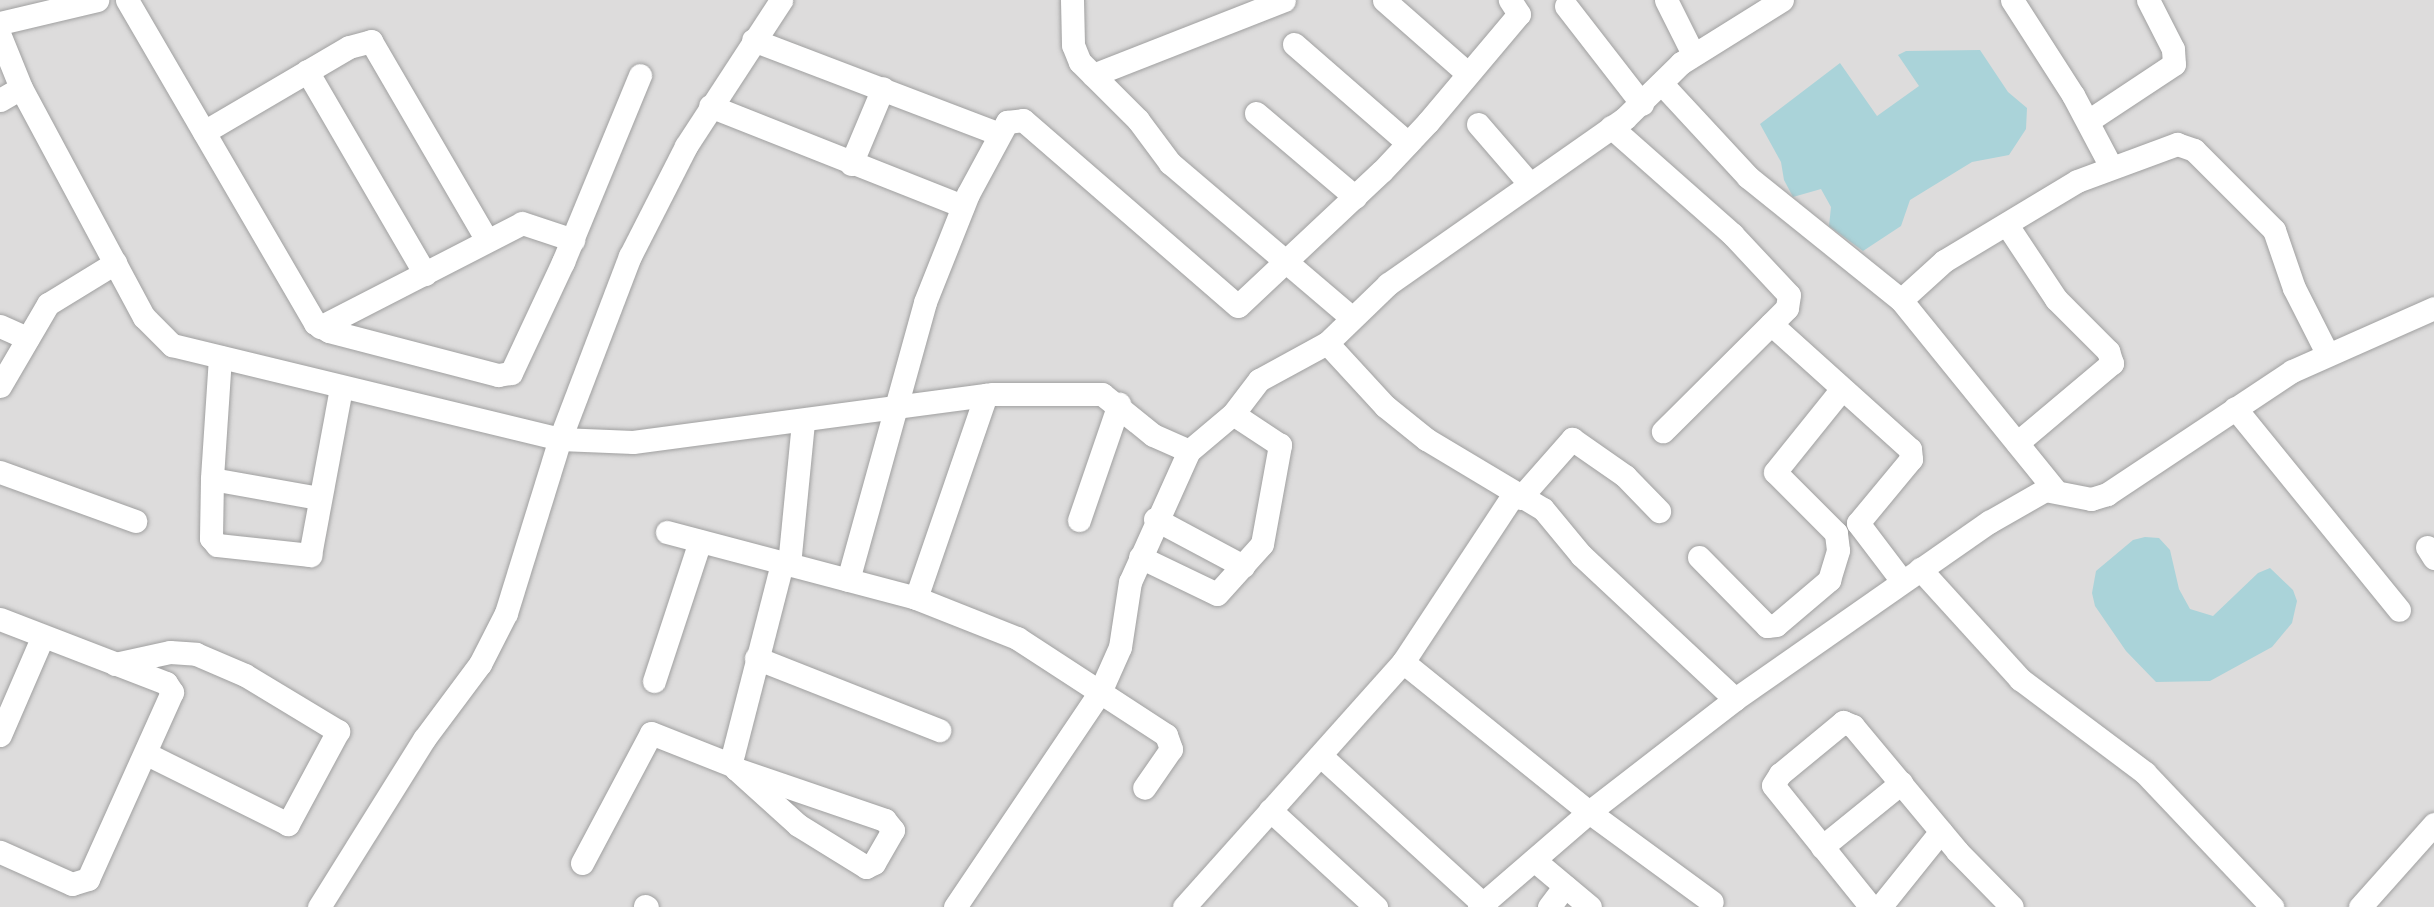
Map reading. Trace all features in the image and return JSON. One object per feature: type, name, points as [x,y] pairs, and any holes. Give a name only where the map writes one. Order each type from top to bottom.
[{"type":"street","points":[[0,23],[97,0]]},
{"type":"street","points":[[127,0],[320,327],[506,375],[573,240],[640,75]]},
{"type":"street","points":[[318,907],[417,750],[485,654],[506,613],[561,439],[630,256],[710,106],[781,0]]},
{"type":"street","points":[[1072,0],[1074,52],[1138,120],[1170,163],[1351,317]]},
{"type":"street","points":[[1093,75],[1284,0]]},
{"type":"street","points":[[1384,0],[1467,73]]},
{"type":"street","points":[[848,580],[892,407],[925,302],[963,206],[997,133],[1012,118],[1023,120],[1232,305],[1238,306],[1287,263],[1408,144],[1519,14],[1510,0]]},
{"type":"street","points":[[1666,0],[1693,54]]},
{"type":"street","points":[[955,907],[1100,692],[1121,647],[1130,582],[1155,519],[1189,451],[1233,414],[1259,380],[1327,343],[1388,284],[1642,104],[1693,54],[1782,0]]},
{"type":"street","points":[[2012,0],[2088,121],[2110,165]]},
{"type":"street","points":[[2088,121],[2174,64],[2173,49],[2148,0]]},
{"type":"street","points":[[1566,6],[1642,104]]},
{"type":"street","points":[[0,36],[21,88],[114,263],[144,317],[163,340],[220,357],[561,439],[633,442],[986,395],[1102,394],[1119,404],[1153,435],[1189,451]]},
{"type":"street","points":[[753,40],[997,133]]},
{"type":"street","points":[[204,132],[349,47],[371,41],[487,240]]},
{"type":"street","points":[[1294,44],[1408,144]]},
{"type":"street","points":[[307,71],[425,274]]},
{"type":"street","points":[[1662,84],[1748,177],[1901,300],[2054,489],[2091,499],[2106,495],[2235,408],[2327,353],[2434,308]]},
{"type":"street","points":[[0,100],[21,88]]},
{"type":"street","points":[[851,164],[883,88]]},
{"type":"street","points":[[710,106],[851,164],[963,206]]},
{"type":"street","points":[[1256,113],[1355,197]]},
{"type":"street","points":[[1478,124],[1529,183]]},
{"type":"street","points":[[1611,127],[1784,286],[1790,302],[1663,431]]},
{"type":"street","points":[[1901,300],[1944,261],[2110,165],[2170,144],[2194,150],[2274,230],[2294,288],[2327,353]]},
{"type":"street","points":[[320,327],[522,223],[573,240]]},
{"type":"street","points":[[2007,225],[2056,299],[2108,351],[2112,363],[2017,443]]},
{"type":"street","points":[[0,386],[27,338],[54,299],[114,263]]},
{"type":"street","points":[[1771,324],[1841,390],[1910,449],[1911,459],[1858,523],[2020,678],[2145,773],[2272,907]]},
{"type":"street","points":[[0,326],[27,338]]},
{"type":"street","points":[[1327,343],[1385,406],[1426,439],[1556,521],[1581,555],[1735,699]]},
{"type":"street","points":[[220,357],[211,538],[217,545],[310,555],[341,387]]},
{"type":"street","points":[[1699,557],[1766,626],[1776,625],[1829,580],[1838,550],[1836,534],[1774,471],[1841,390]]},
{"type":"street","points":[[916,598],[986,395]]},
{"type":"street","points":[[1079,520],[1119,404]]},
{"type":"street","points":[[2235,408],[2399,610]]},
{"type":"street","points":[[1140,557],[1214,593],[1243,566],[1264,540],[1280,447],[1233,414]]},
{"type":"street","points":[[734,767],[756,658],[785,564],[803,421]]},
{"type":"street","points":[[1184,907],[1403,662],[1517,497],[1572,439],[1625,476],[1659,511]]},
{"type":"street","points":[[0,472],[135,522]]},
{"type":"street","points":[[212,479],[319,498]]},
{"type":"street","points":[[1321,756],[1481,905],[1590,812],[1735,699],[1911,575],[2009,510],[2054,489]]},
{"type":"street","points":[[1155,519],[1243,566]]},
{"type":"street","points":[[667,532],[916,598],[1006,632],[1170,741],[1171,749],[1144,788]]},
{"type":"street","points":[[654,681],[700,541]]},
{"type":"street","points":[[0,619],[42,638],[171,686],[171,698],[147,754],[84,883],[72,884],[1,856]]},
{"type":"street","points":[[0,735],[42,638]]},
{"type":"street","points":[[114,664],[170,652],[196,654],[245,675],[338,731],[288,824],[147,754]]},
{"type":"street","points":[[756,658],[939,730]]},
{"type":"street","points":[[1403,662],[1590,812],[1712,902]]},
{"type":"street","points":[[1871,907],[1773,785],[1780,774],[1838,725],[1849,722],[1941,831],[2012,907]]},
{"type":"street","points":[[582,863],[651,733],[734,767],[885,820],[893,830],[874,863],[866,867],[798,825],[734,767]]},
{"type":"street","points":[[1822,848],[1901,783]]},
{"type":"street","points":[[1270,810],[1376,907]]},
{"type":"street","points":[[2360,907],[2434,824]]},
{"type":"street","points":[[1880,907],[1941,831]]},
{"type":"street","points":[[1534,860],[1590,907]]},
{"type":"street","points":[[1549,907],[1565,886]]},
{"type":"shaded area","points":[[0,0],[2434,0],[2434,907],[0,907]]},
{"type":"water","points":[[1980,50],[2008,92],[2027,108],[2026,129],[2009,155],[1972,162],[1910,200],[1901,226],[1863,251],[1829,226],[1831,207],[1821,189],[1793,197],[1784,180],[1781,162],[1760,124],[1840,63],[1877,116],[1919,86],[1898,55],[1906,51]]},
{"type":"water","points":[[2159,538],[2170,550],[2179,589],[2190,609],[2213,616],[2258,573],[2270,568],[2293,590],[2297,601],[2292,623],[2272,647],[2210,681],[2156,682],[2126,651],[2095,606],[2092,593],[2096,571],[2133,540]]}]
